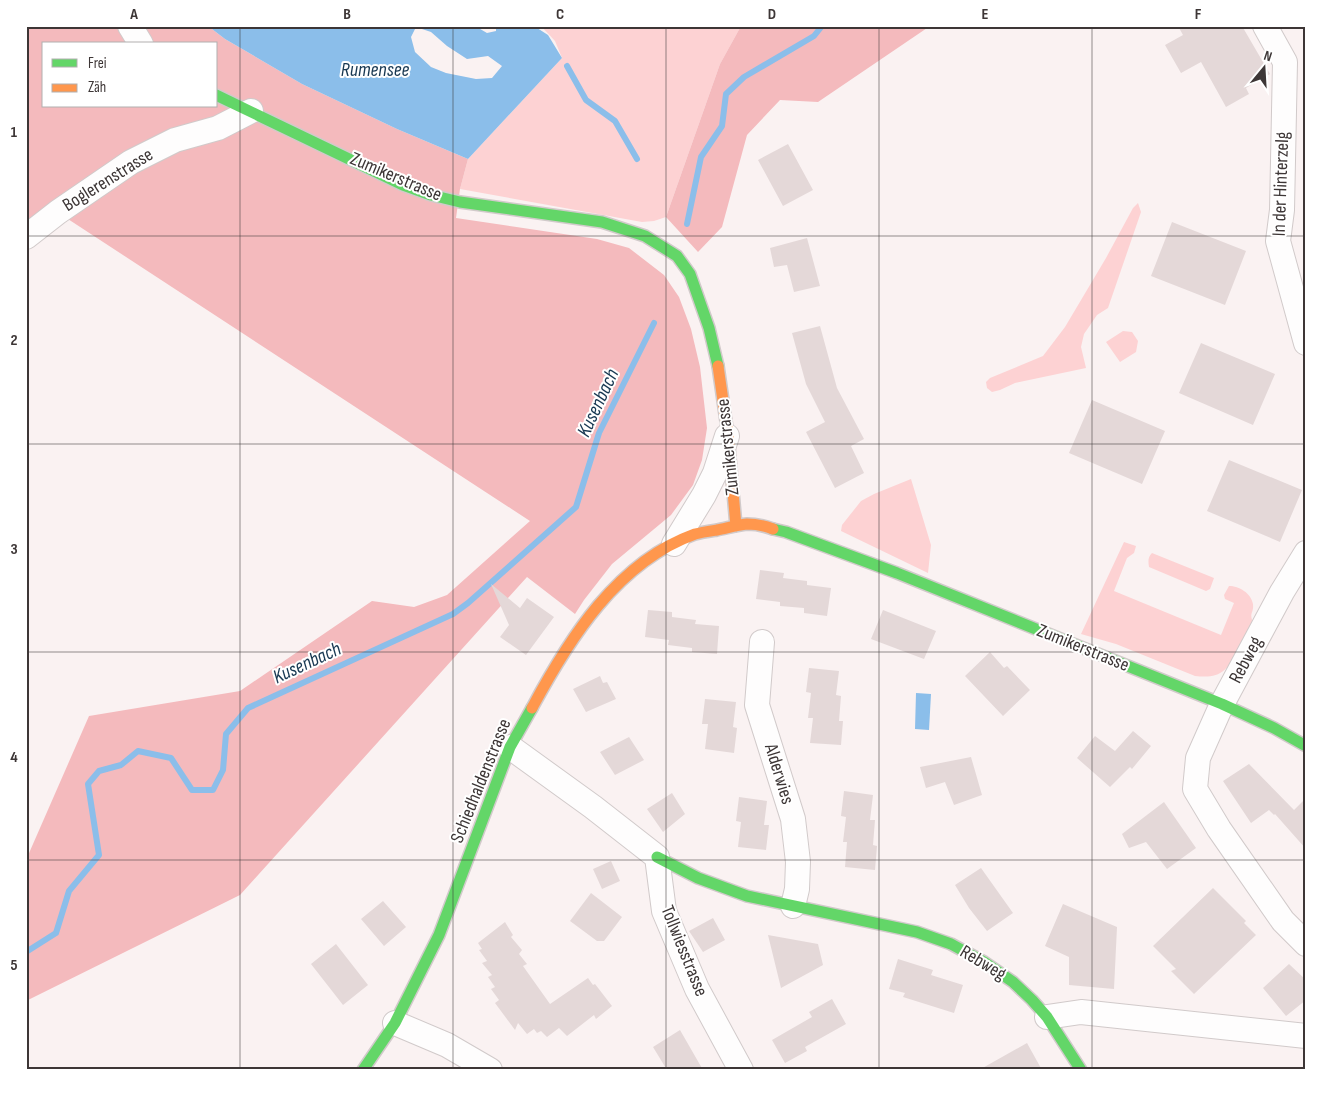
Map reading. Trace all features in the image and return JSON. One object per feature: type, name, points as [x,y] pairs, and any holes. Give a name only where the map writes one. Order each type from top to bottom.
[{"type":"main road","name":"Zumikerstrasse","points":[[218,96],[251,110],[404,185],[431,195],[460,202],[602,222],[645,236],[676,256],[690,274],[709,328],[720,377],[728,435],[736,526],[747,524],[760,525],[786,532],[906,576],[1222,704],[1274,728],[1306,746]]},
{"type":"main road","name":"Schiedhaldenstrasse","points":[[362,1070],[395,1023],[442,929],[510,746],[552,669],[585,622],[639,565],[656,553],[696,534],[736,526]]},
{"type":"main road","name":"Rebweg","points":[[658,857],[698,878],[747,896],[916,932],[951,944],[984,962],[1013,982],[1032,1000],[1047,1017],[1081,1070]]},
{"type":"street","points":[[130,26],[140,42]]},
{"type":"street","name":"In der Hinterzelg","points":[[1265,26],[1285,62],[1282,210],[1278,242],[1306,343]]},
{"type":"street","name":"Boglerenstrasse","points":[[26,238],[58,212],[131,162],[175,140],[218,128],[251,110]]},
{"type":"street","points":[[674,544],[715,473],[728,435]]},
{"type":"street","name":"Rebweg","points":[[1306,553],[1282,592],[1222,704],[1198,758],[1195,789],[1219,829],[1283,921],[1306,944]]},
{"type":"street","name":"Alderwies","points":[[762,642],[757,705],[793,819],[798,862],[797,889],[793,906]]},
{"type":"street","points":[[510,746],[658,857]]},
{"type":"street","name":"Tollwiesstrasse","points":[[658,857],[664,911],[697,989],[740,1070]]},
{"type":"street","points":[[1047,1017],[1082,1012],[1306,1036]]},
{"type":"street","points":[[395,1023],[448,1045],[490,1070]]},
{"type":"shaded area","points":[[26,26],[208,26],[225,39],[302,84],[397,129],[468,159],[460,189],[456,218],[597,239],[629,248],[664,275],[679,297],[691,329],[700,367],[707,428],[702,460],[693,485],[671,515],[612,564],[575,614],[527,577],[240,895],[26,1001],[26,860],[89,716],[240,691],[372,601],[414,607],[447,595],[530,521],[48,206],[26,223]]},
{"type":"shaded area","points":[[541,26],[741,26],[720,64],[666,217],[642,222],[460,189],[468,159],[562,58],[555,41]]},
{"type":"shaded area","points":[[741,26],[930,26],[818,102],[780,100],[747,135],[722,227],[698,252],[666,217],[720,64]]},
{"type":"shaded area","points":[[1138,203],[1141,212],[1108,308],[1097,315],[1084,334],[1081,347],[1086,368],[1015,383],[992,392],[987,388],[986,382],[990,378],[1043,356],[1065,327],[1133,208]]},
{"type":"shaded area","points":[[1123,331],[1132,332],[1138,341],[1136,352],[1120,362],[1106,342]]},
{"type":"shaded area","points":[[911,479],[931,545],[928,573],[841,531],[842,525],[861,501]]},
{"type":"shaded area","points":[[1124,542],[1136,546],[1134,553],[1127,558],[1114,591],[1221,635],[1234,603],[1225,599],[1224,595],[1229,586],[1247,593],[1253,604],[1251,615],[1254,624],[1230,664],[1222,672],[1211,676],[1195,676],[1116,644],[1081,634]]},
{"type":"shaded area","points":[[1152,553],[1214,578],[1210,589],[1206,591],[1149,567],[1149,559]]},
{"type":"water","name":"Rumensee","points":[[208,26],[475,26],[487,33],[496,31],[496,26],[534,26],[548,35],[562,58],[468,159],[397,129],[302,84],[225,39]],"holes":[[[416,27],[431,32],[447,46],[467,59],[488,56],[502,66],[492,78],[476,79],[446,73],[431,67],[415,52],[411,37]]]},
{"type":"water","points":[[916,693],[931,694],[929,730],[915,729]]},
{"type":"building","points":[[1178,26],[1242,26],[1270,74],[1246,88],[1249,94],[1226,107],[1201,62],[1181,73],[1165,45],[1183,35]]},
{"type":"building","points":[[788,144],[813,190],[783,206],[758,160]]},
{"type":"building","points":[[1172,222],[1246,251],[1225,305],[1151,276]]},
{"type":"building","points":[[807,238],[820,286],[794,292],[787,265],[774,267],[770,248]]},
{"type":"building","points":[[820,326],[837,388],[864,439],[851,446],[864,473],[835,488],[806,432],[825,422],[806,384],[792,333]]},
{"type":"building","points":[[1201,343],[1275,374],[1253,425],[1179,393]]},
{"type":"building","points":[[1092,400],[1165,431],[1142,484],[1069,453]]},
{"type":"building","points":[[1229,460],[1302,490],[1280,542],[1207,511]]},
{"type":"building","points":[[760,570],[784,573],[783,578],[807,581],[807,585],[831,588],[827,616],[804,613],[804,608],[780,606],[780,602],[756,599]]},
{"type":"building","points":[[491,584],[520,608],[527,598],[554,617],[526,655],[500,637],[509,625]]},
{"type":"building","points":[[648,610],[672,612],[672,617],[696,620],[695,624],[719,626],[717,654],[692,652],[692,648],[668,645],[669,640],[645,637]]},
{"type":"building","points":[[883,610],[936,631],[924,659],[871,639]]},
{"type":"building","points":[[990,652],[1004,668],[1007,666],[1030,690],[1003,716],[965,676]]},
{"type":"building","points":[[809,668],[839,671],[836,695],[841,696],[839,721],[843,721],[841,745],[810,743],[813,718],[808,718],[811,693],[806,692]]},
{"type":"building","points":[[600,676],[603,683],[607,682],[616,699],[586,712],[573,689]]},
{"type":"building","points":[[705,699],[736,702],[733,727],[737,728],[734,753],[705,749],[708,724],[702,724]]},
{"type":"building","points":[[1133,731],[1151,746],[1132,769],[1130,767],[1110,787],[1077,758],[1095,736],[1115,751]]},
{"type":"building","points":[[629,737],[644,760],[615,775],[600,752]]},
{"type":"building","points":[[971,757],[982,795],[954,805],[945,782],[926,788],[920,767]]},
{"type":"building","points":[[1249,764],[1294,810],[1306,798],[1306,849],[1275,814],[1269,810],[1251,823],[1223,781]]},
{"type":"building","points":[[844,791],[873,795],[870,820],[875,820],[873,845],[877,846],[875,870],[845,867],[847,842],[843,842],[846,817],[841,816]]},
{"type":"building","points":[[672,793],[685,814],[663,832],[647,809]]},
{"type":"building","points":[[739,797],[767,801],[764,825],[769,825],[766,850],[738,847],[741,822],[736,821]]},
{"type":"building","points":[[1164,802],[1196,848],[1167,869],[1146,842],[1129,848],[1122,834]]},
{"type":"building","points":[[611,861],[620,881],[602,889],[593,869]]},
{"type":"building","points":[[981,868],[1013,913],[987,931],[969,908],[955,885]]},
{"type":"building","points":[[1213,888],[1246,921],[1244,923],[1256,935],[1194,994],[1171,971],[1176,969],[1153,946]]},
{"type":"building","points":[[591,893],[622,917],[604,941],[597,941],[570,921]]},
{"type":"building","points":[[383,901],[406,927],[384,946],[361,919]]},
{"type":"building","points":[[1063,904],[1117,927],[1114,989],[1069,985],[1069,957],[1045,946]]},
{"type":"building","points":[[713,918],[725,940],[703,952],[689,931]]},
{"type":"building","points":[[505,922],[513,935],[511,937],[522,950],[519,954],[527,964],[523,966],[550,1004],[588,978],[612,1006],[596,1019],[594,1015],[567,1036],[559,1028],[547,1037],[541,1031],[537,1033],[534,1029],[527,1034],[518,1023],[515,1030],[495,1003],[499,1000],[491,989],[495,987],[488,977],[492,975],[482,963],[487,961],[479,950],[482,949],[478,943]]},
{"type":"building","points":[[768,935],[818,944],[823,965],[781,988]]},
{"type":"building","points":[[336,944],[368,985],[343,1005],[311,964]]},
{"type":"building","points":[[898,959],[933,970],[931,975],[963,985],[954,1013],[903,997],[905,993],[889,989]]},
{"type":"building","points":[[1289,964],[1306,980],[1306,1000],[1286,1016],[1263,988]]},
{"type":"building","points":[[832,999],[846,1024],[805,1047],[807,1051],[785,1063],[772,1040],[812,1017],[809,1012]]},
{"type":"building","points":[[680,1030],[703,1070],[667,1070],[653,1047]]},
{"type":"building","points":[[1027,1043],[1042,1070],[979,1070]]},
{"type":"waterway","name":"Kusenbach","points":[[687,224],[701,157],[722,126],[726,94],[744,77],[814,36],[822,26]]},
{"type":"waterway","points":[[567,66],[586,100],[615,121],[637,159]]},
{"type":"waterway","name":"Kusenbach","points":[[26,952],[56,933],[69,891],[99,855],[88,784],[99,771],[121,765],[138,751],[171,758],[192,790],[213,790],[223,770],[226,734],[248,708],[453,614],[468,603],[576,507],[599,433],[654,323]]},
{"type":"traffic: fast","points":[[218,96],[403,185],[431,195],[460,202],[602,222],[645,236],[677,256],[690,274],[709,328],[718,366]]},
{"type":"traffic: fast","points":[[773,529],[786,532],[897,573],[1222,704],[1274,728],[1306,746]]},
{"type":"traffic: fast","points":[[363,1070],[395,1023],[439,935],[510,747],[532,708]]},
{"type":"traffic: fast","points":[[657,857],[698,878],[747,896],[917,932],[951,944],[984,962],[1013,982],[1032,1000],[1047,1017],[1081,1070]]},
{"type":"traffic: slow","points":[[718,366],[728,435],[736,526]]},
{"type":"traffic: slow","points":[[532,708],[579,630],[619,583],[642,563],[667,547],[698,533],[747,524],[773,529]]}]
